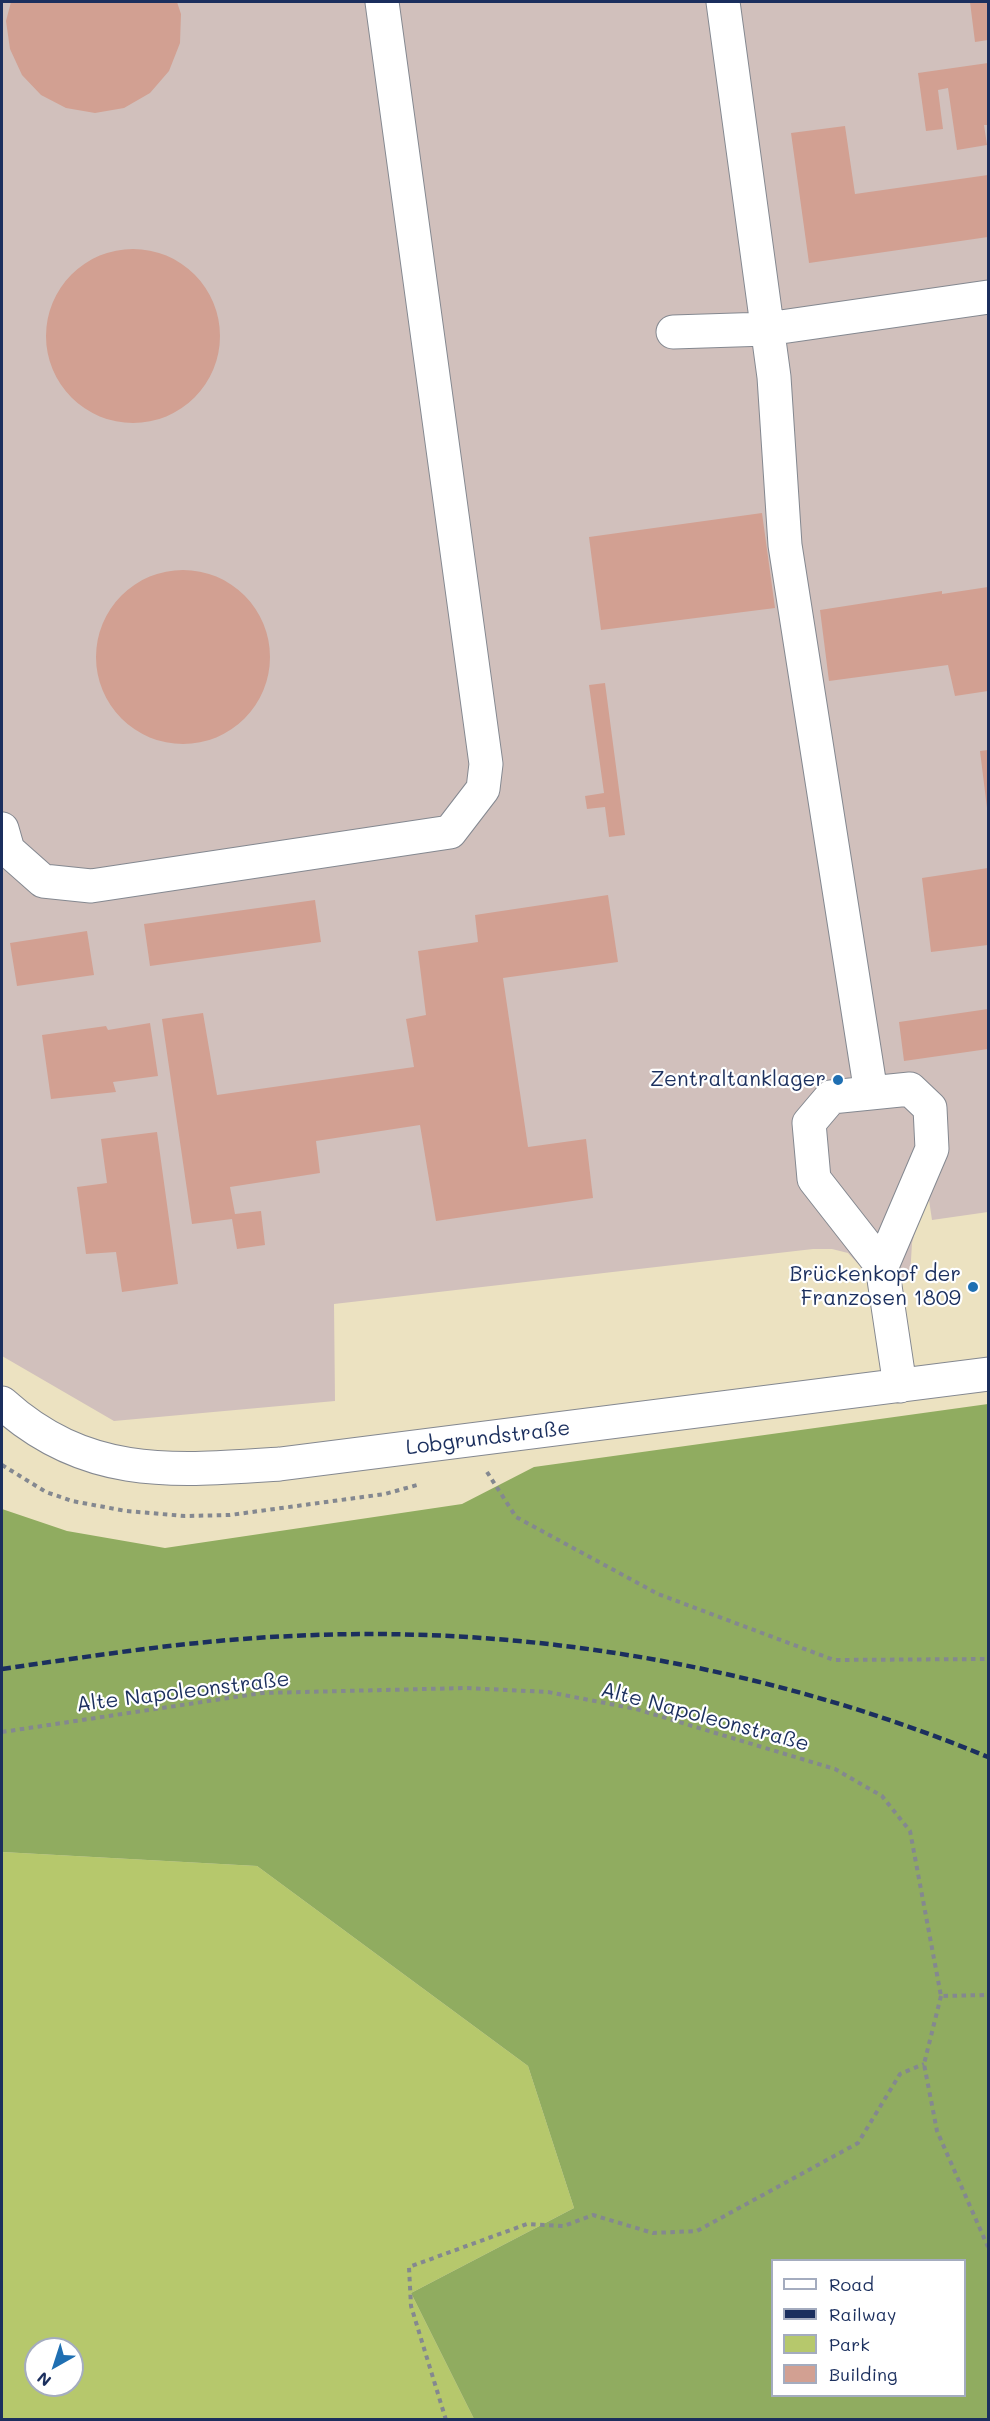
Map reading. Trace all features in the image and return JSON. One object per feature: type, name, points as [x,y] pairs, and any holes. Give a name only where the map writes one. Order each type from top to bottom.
[{"type":"street","points":[[2,829],[8,850],[43,881],[91,886],[450,832],[483,789],[486,764],[382,2]]},
{"type":"street","points":[[723,2],[774,377],[785,544],[871,1093]]},
{"type":"street","points":[[673,332],[767,329],[988,297]]},
{"type":"street","points":[[882,1266],[933,1149],[930,1108],[910,1089],[831,1097],[809,1123],[814,1179],[882,1266],[900,1386]]},
{"type":"street","name":"Lobgrundstraße","points":[[2,1403],[38,1430],[79,1452],[109,1462],[146,1468],[191,1470],[280,1464],[988,1374]]},
{"type":"path","points":[[483,1466],[516,1517],[669,1599],[834,1660],[988,1659]]},
{"type":"path","name":"Alte Napoleonstraße","points":[[2,1732],[262,1693],[466,1688],[548,1692],[636,1709],[835,1769],[882,1796],[910,1831],[941,1996]]},
{"type":"path","points":[[988,1995],[941,1996],[924,2064],[937,2131],[988,2247]]},
{"type":"path","points":[[446,2420],[411,2306],[409,2267],[526,2224],[564,2226],[593,2215],[653,2233],[698,2230],[858,2143],[900,2074],[924,2064]]},
{"type":"shaded area","points":[[2,2],[988,2],[988,1212],[932,1220],[929,1200],[918,1221],[912,1243],[910,1277],[868,1283],[860,1266],[848,1253],[832,1249],[813,1249],[334,1304],[335,1401],[114,1421],[2,1356]]},
{"type":"green space","points":[[988,1404],[988,2419],[474,2419],[411,2293],[574,2208],[528,2066],[257,1866],[2,1852],[2,1509],[67,1531],[165,1548],[462,1504],[534,1467]]},
{"type":"green space","points":[[2,1852],[257,1866],[528,2066],[574,2208],[411,2293],[474,2419],[2,2419]]},
{"type":"building","points":[[11,2],[177,2],[181,14],[180,43],[169,71],[150,93],[124,108],[95,113],[66,108],[41,95],[22,75],[10,49],[6,21]]},
{"type":"building","points":[[970,2],[988,2],[988,40],[975,42]]},
{"type":"building","points":[[988,63],[988,125],[984,125],[987,145],[957,150],[948,88],[938,90],[943,129],[926,131],[918,73]]},
{"type":"building","points":[[845,126],[855,194],[988,175],[988,237],[809,263],[791,133]]},
{"type":"building","points":[[133,249],[166,256],[181,264],[194,275],[205,288],[213,303],[220,336],[213,369],[205,384],[194,397],[181,408],[166,416],[133,423],[100,416],[85,408],[72,397],[61,384],[53,369],[46,336],[53,303],[61,288],[72,275],[85,264],[100,256]]},
{"type":"building","points":[[762,513],[775,608],[601,630],[589,537]]},
{"type":"building","points":[[183,570],[216,577],[231,585],[244,596],[255,609],[263,624],[270,657],[263,690],[255,705],[244,718],[231,729],[216,737],[183,744],[150,737],[135,729],[122,718],[111,705],[103,690],[96,657],[103,624],[111,609],[122,596],[135,585],[150,577]]},
{"type":"building","points":[[988,587],[988,691],[955,696],[948,665],[829,681],[820,610],[942,591],[942,594]]},
{"type":"building","points":[[605,683],[625,835],[609,837],[605,807],[587,809],[585,796],[604,793],[589,685]]},
{"type":"building","points":[[988,750],[988,808],[987,808],[980,751]]},
{"type":"building","points":[[988,868],[988,945],[931,952],[922,878]]},
{"type":"building","points":[[608,895],[618,962],[503,978],[528,1147],[586,1139],[593,1198],[436,1221],[420,1125],[316,1141],[320,1173],[230,1187],[235,1214],[261,1211],[265,1245],[237,1249],[232,1219],[192,1224],[162,1019],[203,1013],[217,1095],[414,1067],[406,1019],[426,1015],[418,951],[478,942],[475,915]]},
{"type":"building","points":[[315,900],[321,942],[150,966],[144,924]]},
{"type":"building","points":[[87,931],[94,975],[17,986],[10,943]]},
{"type":"building","points":[[988,1009],[988,1049],[904,1061],[899,1022]]},
{"type":"building","points":[[150,1023],[158,1076],[113,1082],[116,1092],[51,1099],[42,1035],[106,1026],[108,1030]]},
{"type":"building","points":[[157,1132],[178,1284],[122,1292],[116,1252],[86,1254],[77,1187],[107,1183],[101,1139]]},
{"type":"railway","points":[[2,1669],[147,1649],[256,1638],[381,1634],[470,1637],[559,1645],[647,1658],[734,1676],[821,1698],[905,1725],[988,1757]]},
{"type":"place","name":"Zentraltanklager","points":[[838,1080]]},
{"type":"place","name":"Brückenkopf der Franzosen 1809","points":[[973,1287]]}]
